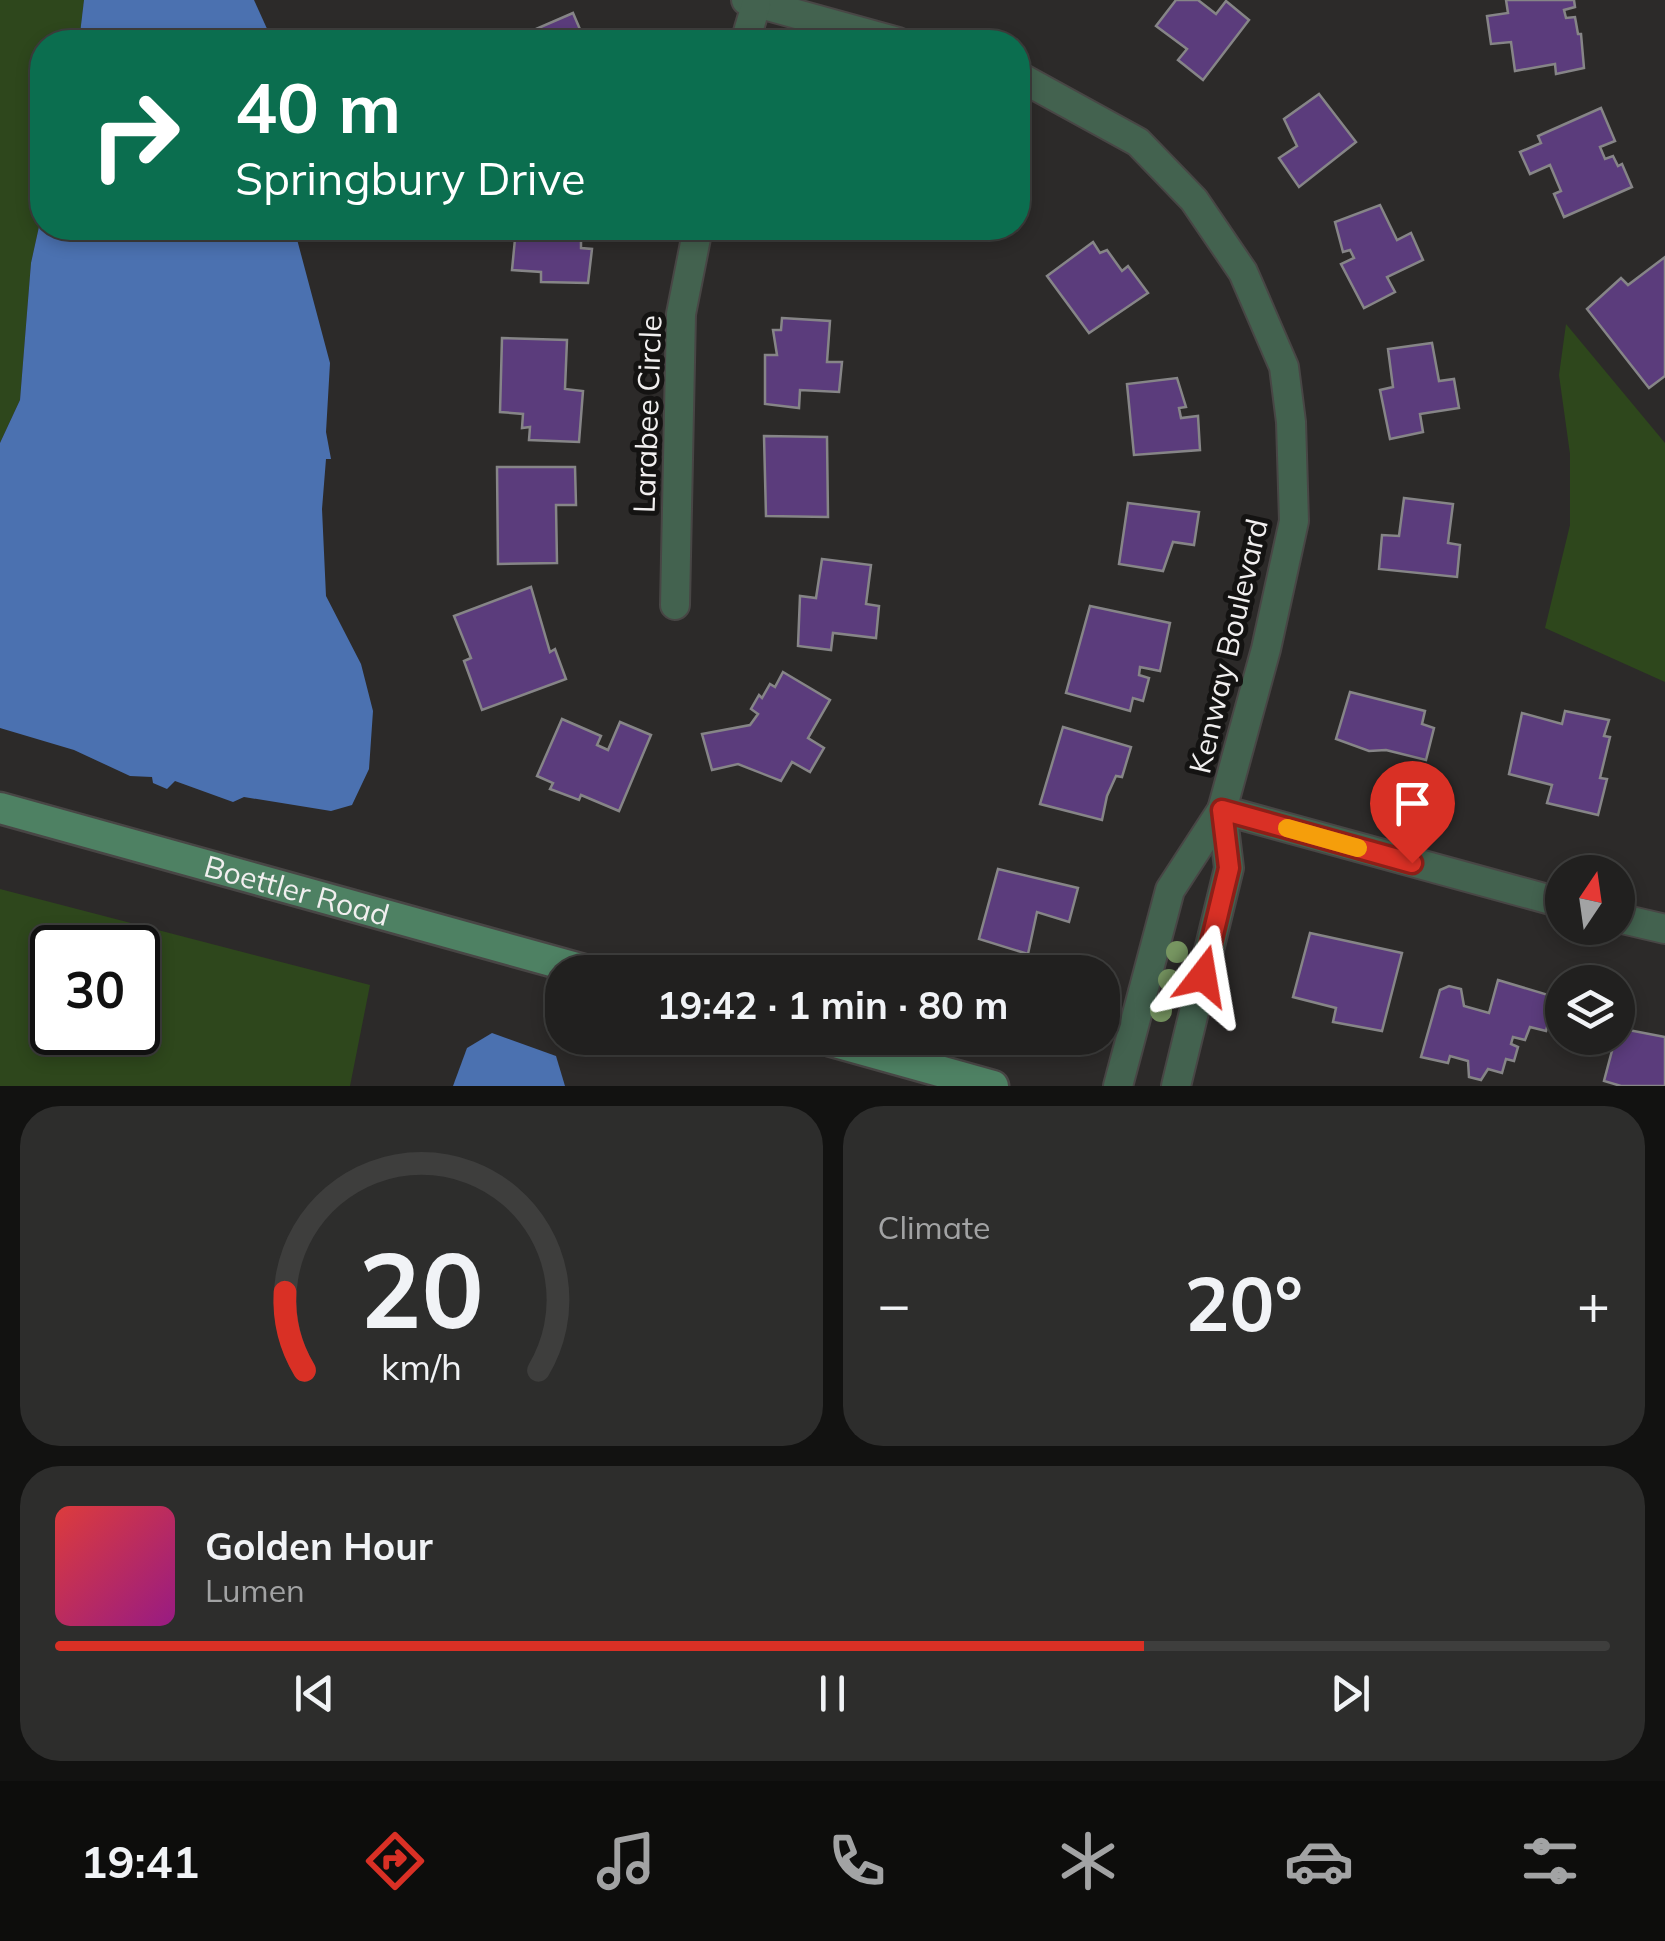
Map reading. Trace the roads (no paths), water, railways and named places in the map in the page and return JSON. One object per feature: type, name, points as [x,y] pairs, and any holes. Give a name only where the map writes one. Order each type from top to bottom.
[{"type":"street","points":[[747,30],[751,2],[854,30]]},
{"type":"street","name":"Kenway Boulevard","points":[[1030,83],[1138,142],[1194,200],[1243,272],[1284,368],[1294,521],[1281,589],[1222,810],[1170,890],[1118,1086]]},
{"type":"street","name":"Larabee Circle","points":[[676,605],[680,330],[696,240]]},
{"type":"street","name":"Boettler Road","points":[[0,808],[545,959]]},
{"type":"street","points":[[1222,810],[1545,899]]},
{"type":"street","name":"Kenway Boulevard","points":[[1176,1086],[1229,868],[1222,810]]},
{"type":"street","points":[[1635,922],[1665,930]]},
{"type":"street","points":[[882,1055],[993,1086]]},
{"type":"water","points":[[84,0],[254,0],[268,30],[80,30]]},
{"type":"water","points":[[36,240],[297,240],[330,363],[326,432],[331,459],[326,459],[322,509],[326,596],[361,664],[373,711],[369,769],[352,805],[331,811],[244,797],[233,802],[175,781],[167,789],[153,783],[152,777],[130,776],[74,750],[0,728],[0,443],[20,400]]},
{"type":"water","points":[[492,1033],[556,1056],[565,1086],[453,1086],[467,1048]]}]
